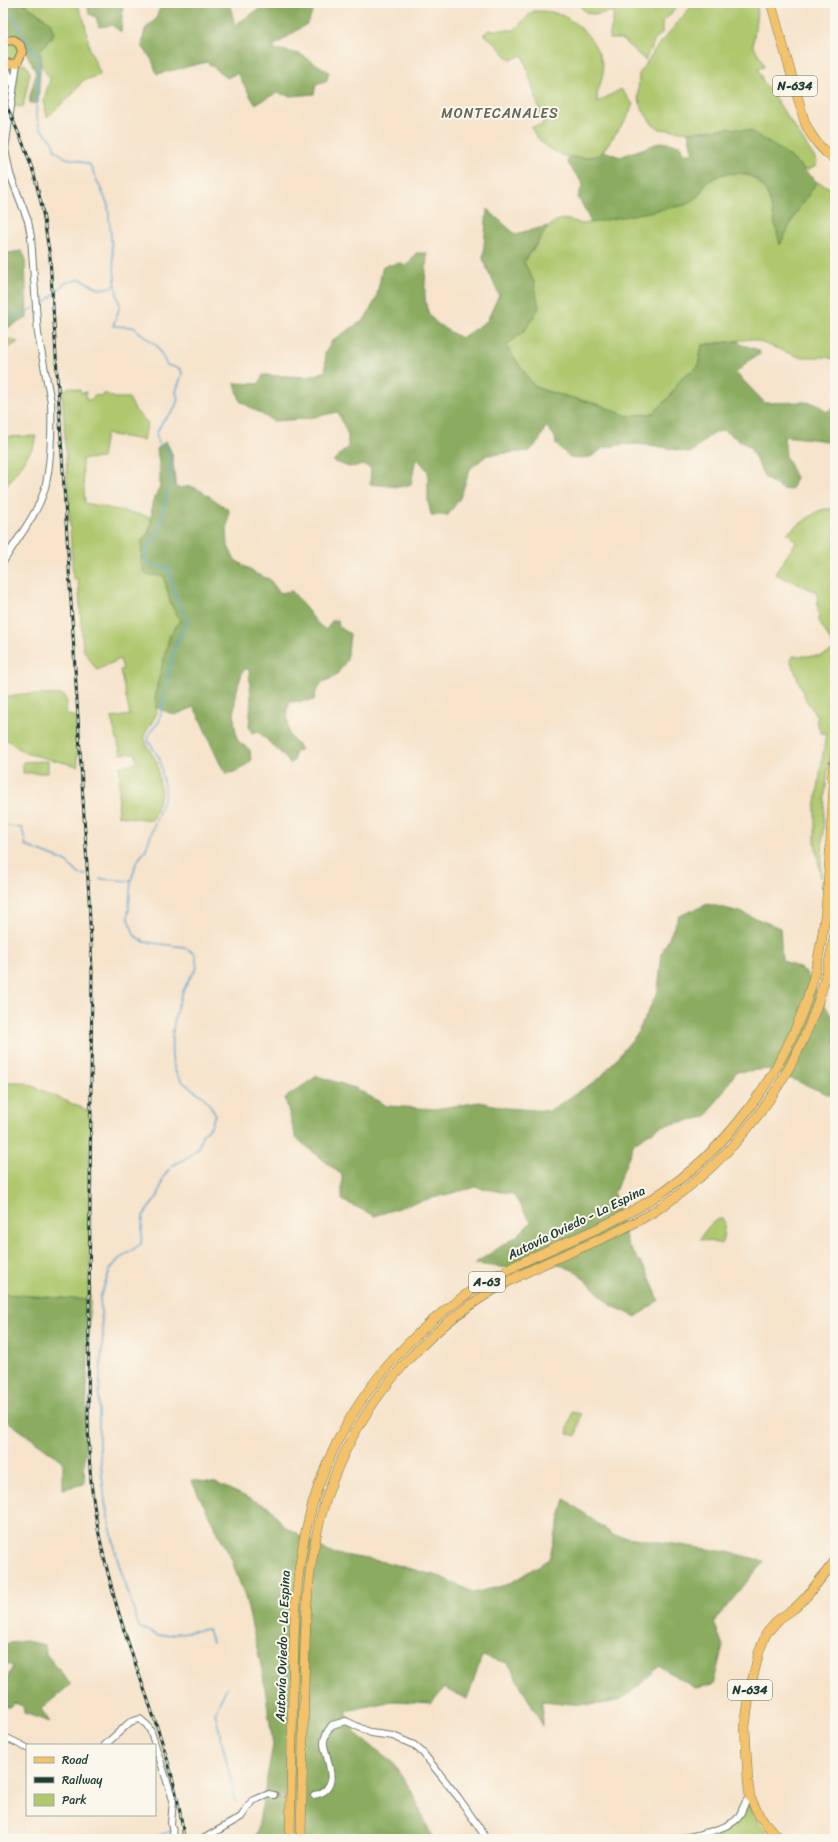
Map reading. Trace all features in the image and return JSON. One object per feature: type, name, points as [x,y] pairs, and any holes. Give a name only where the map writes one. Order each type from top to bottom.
[{"type":"highway","name":"N-634","points":[[771,3],[805,123],[815,142],[835,160]]},
{"type":"highway","points":[[831,818],[830,798],[835,758]]},
{"type":"highway","name":"Autovía Oviedo - La Espina","points":[[290,1839],[296,1580],[300,1554],[309,1516],[321,1478],[336,1444],[354,1411],[377,1378],[404,1347],[434,1319],[467,1293],[508,1269],[627,1214],[657,1197],[692,1169],[742,1118],[769,1080],[785,1052],[808,997],[820,951],[825,920],[835,773]]},
{"type":"highway","name":"Autovía Oviedo - La Espina","points":[[301,1839],[305,1616],[312,1553],[320,1517],[332,1482],[346,1448],[364,1416],[387,1384],[413,1354],[442,1326],[474,1302],[515,1278],[632,1224],[663,1205],[693,1183],[723,1156],[751,1125],[778,1087],[795,1056],[819,1000],[835,932]]},
{"type":"highway","name":"N-634","points":[[779,1839],[760,1817],[750,1797],[748,1782],[746,1712],[762,1643],[772,1626],[806,1597],[835,1561]]},
{"type":"main road","points":[[3,33],[6,40],[17,42],[21,48],[21,56],[17,62],[4,63]]},
{"type":"street","points":[[3,562],[37,506],[44,490],[47,476],[51,402],[38,334],[31,237],[28,221],[10,174],[5,149],[17,62]]},
{"type":"street","points":[[4,63],[11,77],[13,91]]},
{"type":"street","points":[[106,1744],[130,1722],[140,1719],[147,1725],[155,1744]]},
{"type":"street","points":[[314,1795],[319,1794],[327,1787],[331,1779],[331,1768],[324,1744],[328,1730],[332,1725],[346,1721],[371,1732],[393,1736],[414,1745],[422,1752],[458,1796],[487,1839]]},
{"type":"street","points":[[3,1736],[26,1748]]},
{"type":"street","points":[[156,1747],[173,1800],[171,1813],[172,1829],[175,1839]]},
{"type":"street","points":[[203,1839],[241,1817],[252,1801],[269,1794],[274,1795]]},
{"type":"street","points":[[680,1839],[727,1825],[736,1819],[746,1800],[750,1797]]},
{"type":"green space","points":[[3,3],[23,3],[50,22],[54,33],[51,39],[48,40],[47,43],[38,51],[41,56],[38,103],[30,103],[30,96],[36,75],[35,70],[24,48],[15,37],[3,28]]},
{"type":"green space","points":[[23,3],[77,3],[85,23],[90,50],[100,73],[98,76],[84,80],[71,96],[47,117],[44,99],[50,79],[40,63],[41,56],[38,51],[47,43],[50,22]]},
{"type":"green space","points":[[87,3],[123,3],[121,32],[112,25],[99,27],[96,17],[89,14]]},
{"type":"green space","points":[[164,3],[229,3],[235,25],[268,3],[322,3],[314,9],[308,23],[271,48],[300,54],[329,72],[326,82],[316,84],[314,94],[290,96],[277,93],[255,104],[237,73],[227,78],[207,62],[157,74],[152,60],[142,46],[145,29],[156,19],[159,10]]},
{"type":"green space","points":[[580,3],[683,3],[677,7],[662,23],[662,33],[655,40],[645,60],[621,39],[609,39],[613,21],[613,11],[598,14],[589,13],[582,8]]},
{"type":"green space","points":[[715,3],[758,3],[753,45],[762,60],[764,67],[758,69],[765,86],[767,86],[817,161],[816,166],[808,170],[804,169],[788,155],[731,128],[688,132],[660,129],[652,124],[644,112],[638,98],[639,74],[656,48],[692,6],[701,7]]},
{"type":"green space","points":[[533,11],[550,12],[564,16],[588,35],[599,53],[602,63],[603,72],[597,94],[598,102],[621,89],[633,104],[627,118],[600,155],[578,158],[564,156],[550,149],[539,139],[531,127],[543,125],[543,122],[523,55],[510,60],[495,43],[484,34],[489,30],[514,30]]},
{"type":"green space","points":[[12,43],[17,47],[19,53],[14,61],[3,59],[3,45]]},
{"type":"green space","points":[[20,64],[26,65],[30,73],[23,107],[13,106]]},
{"type":"green space","points":[[3,68],[10,87],[9,102],[3,92]]},
{"type":"green space","points":[[731,128],[751,131],[788,155],[817,182],[796,213],[780,245],[768,194],[759,181],[750,175],[739,173],[723,174],[714,178],[706,183],[699,195],[685,205],[591,223],[578,197],[583,184],[567,162],[569,156],[587,158],[597,156],[604,151],[620,157],[661,142],[680,145],[683,153],[693,153],[688,132]]},
{"type":"green space","points":[[739,173],[750,176],[759,182],[765,191],[770,200],[780,244],[796,213],[817,182],[835,190],[835,359],[825,357],[799,357],[752,339],[702,345],[698,367],[682,377],[670,396],[654,413],[627,416],[600,405],[546,391],[534,386],[506,346],[526,329],[534,282],[523,262],[551,225],[564,219],[582,224],[685,205],[699,195],[706,183],[714,178],[723,174]]},
{"type":"green space","points":[[487,209],[515,234],[548,226],[524,262],[534,282],[539,308],[526,329],[506,346],[534,386],[546,391],[600,405],[627,416],[654,413],[670,396],[682,377],[698,367],[702,345],[738,341],[742,345],[759,350],[760,354],[751,359],[736,373],[765,403],[805,402],[818,404],[826,412],[835,407],[835,440],[832,444],[820,440],[784,436],[786,457],[796,478],[791,490],[782,489],[765,478],[750,447],[723,430],[710,435],[691,453],[658,446],[635,444],[612,446],[602,449],[590,457],[571,458],[556,444],[555,437],[546,426],[539,441],[530,451],[487,455],[470,469],[460,498],[448,515],[431,515],[428,500],[428,471],[416,457],[411,485],[399,487],[370,484],[371,468],[364,465],[349,467],[333,461],[348,447],[348,435],[338,412],[304,419],[273,421],[240,401],[235,383],[259,384],[263,375],[309,377],[326,371],[325,353],[332,341],[365,319],[376,299],[383,266],[401,263],[406,267],[416,253],[427,253],[425,300],[431,318],[461,338],[487,321],[499,295],[483,259]]},
{"type":"green space","points":[[3,246],[8,253],[22,251],[25,257],[27,318],[3,330]]},
{"type":"green space","points":[[3,337],[18,342],[3,351]]},
{"type":"green space","points":[[62,387],[65,390],[69,387],[80,390],[81,393],[86,392],[86,400],[93,399],[94,395],[103,396],[104,393],[115,398],[129,398],[135,410],[148,423],[143,440],[106,434],[102,458],[82,459],[85,503],[151,517],[149,530],[142,541],[164,576],[170,602],[180,621],[170,635],[157,686],[155,699],[157,713],[144,736],[147,746],[157,762],[161,794],[152,820],[118,816],[120,766],[137,763],[135,753],[121,754],[111,718],[130,715],[120,670],[123,669],[120,659],[97,670],[83,649],[78,579],[73,579]]},
{"type":"green space","points":[[36,436],[33,448],[3,491],[3,437]]},
{"type":"green space","points":[[166,441],[172,454],[176,488],[195,488],[205,493],[229,510],[227,529],[228,546],[234,559],[256,574],[269,579],[280,593],[292,591],[318,624],[326,630],[332,621],[338,620],[339,627],[350,634],[347,660],[335,677],[322,682],[316,692],[314,700],[290,702],[287,710],[289,735],[301,749],[294,753],[294,761],[290,764],[284,756],[258,731],[252,733],[249,727],[251,700],[249,669],[244,669],[238,687],[234,714],[238,741],[250,750],[251,761],[238,771],[226,774],[217,758],[194,707],[175,715],[157,708],[155,699],[157,686],[170,635],[180,621],[170,602],[164,576],[147,575],[141,564],[142,541],[148,535],[151,526],[152,503],[160,486],[160,471],[157,449]]},
{"type":"green space","points":[[835,509],[835,649],[819,621],[817,592],[775,574],[796,542],[787,533],[818,511]]},
{"type":"green space","points":[[835,650],[835,737],[825,795],[821,878],[815,842],[815,809],[826,733],[821,733],[816,720],[818,718],[806,700],[790,659],[793,656],[821,656]]},
{"type":"green space","points":[[20,694],[63,695],[67,702],[66,714],[76,717],[78,766],[25,753],[3,737],[3,695],[12,697]]},
{"type":"green space","points":[[48,761],[48,773],[23,773],[23,762]]},
{"type":"green space","points":[[708,904],[740,912],[780,928],[782,960],[805,971],[832,1017],[835,1018],[835,1094],[832,1096],[768,1069],[736,1072],[706,1117],[661,1126],[634,1143],[614,1194],[628,1246],[647,1271],[659,1300],[636,1317],[611,1305],[577,1272],[558,1264],[518,1269],[474,1264],[517,1236],[531,1222],[513,1194],[476,1187],[413,1203],[375,1216],[342,1200],[342,1175],[296,1138],[285,1098],[317,1076],[355,1088],[387,1106],[435,1109],[480,1102],[506,1108],[549,1111],[600,1078],[637,1034],[658,991],[662,953],[679,916]]},
{"type":"green space","points":[[3,1082],[23,1082],[91,1112],[90,1300],[3,1294]]},
{"type":"green space","points":[[719,1219],[724,1219],[723,1222],[725,1222],[722,1244],[700,1239],[710,1225]]},
{"type":"green space","points":[[3,1294],[90,1300],[84,1484],[63,1489],[63,1461],[3,1418]]},
{"type":"green space","points":[[572,1412],[581,1414],[576,1436],[567,1433]]},
{"type":"green space","points":[[191,1480],[216,1483],[270,1508],[284,1526],[331,1553],[385,1562],[441,1577],[474,1593],[509,1584],[549,1559],[565,1499],[613,1535],[727,1552],[764,1561],[714,1622],[723,1646],[713,1685],[695,1688],[659,1666],[632,1691],[616,1701],[588,1705],[542,1701],[543,1726],[508,1663],[482,1656],[467,1699],[444,1688],[431,1703],[393,1701],[346,1711],[355,1733],[391,1761],[411,1790],[433,1839],[256,1839],[273,1745],[263,1674],[246,1600],[231,1558]]},
{"type":"green space","points":[[26,1641],[45,1645],[46,1654],[71,1684],[41,1709],[50,1722],[24,1713],[23,1706],[14,1703],[11,1708],[3,1705],[3,1687],[13,1666],[3,1662],[3,1644]]},
{"type":"green space","points":[[749,1804],[753,1814],[768,1833],[761,1839],[694,1839],[729,1827]]},
{"type":"waterway","points":[[3,10],[15,19],[27,41],[39,58],[36,115],[40,128],[52,140],[55,150],[66,158],[90,165],[108,205],[116,290],[120,306],[113,326],[133,327],[157,346],[167,365],[181,369],[182,374],[176,392],[178,399],[174,410],[163,421],[156,434],[159,443],[168,450],[171,482],[166,496],[158,536],[149,544],[145,557],[152,566],[168,567],[176,598],[188,621],[175,646],[159,722],[150,732],[148,741],[160,759],[165,794],[146,849],[136,863],[131,881],[128,919],[135,936],[145,942],[184,947],[195,954],[197,968],[189,979],[183,992],[175,1016],[172,1042],[173,1066],[179,1078],[202,1096],[209,1103],[215,1114],[211,1126],[202,1135],[198,1149],[185,1159],[171,1166]]},
{"type":"waterway","points":[[38,307],[43,305],[65,283],[80,279],[100,289],[116,286]]},
{"type":"waterway","points":[[3,322],[34,308]]},
{"type":"waterway","points":[[3,825],[22,828],[26,846],[65,861],[79,874],[86,875]]},
{"type":"waterway","points":[[100,879],[130,881]]},
{"type":"waterway","points":[[169,1169],[163,1178],[158,1196],[143,1216],[141,1244],[118,1260],[110,1270],[100,1298],[103,1333],[99,1397],[99,1446],[105,1502],[117,1558],[139,1627],[159,1636],[208,1629],[212,1642]]},
{"type":"waterway","points":[[227,1687],[215,1712],[236,1802]]},
{"type":"waterway","points":[[149,1839],[171,1831]]},
{"type":"tunnel","points":[[274,1795],[314,1795]]},
{"type":"railway","points":[[3,97],[34,174],[42,207],[50,257],[89,898],[92,970],[88,1424],[89,1460],[99,1536],[105,1562],[124,1630],[173,1778],[184,1839]]},
{"type":"district","name":"MONTECANALES","points":[[500,113]]}]
